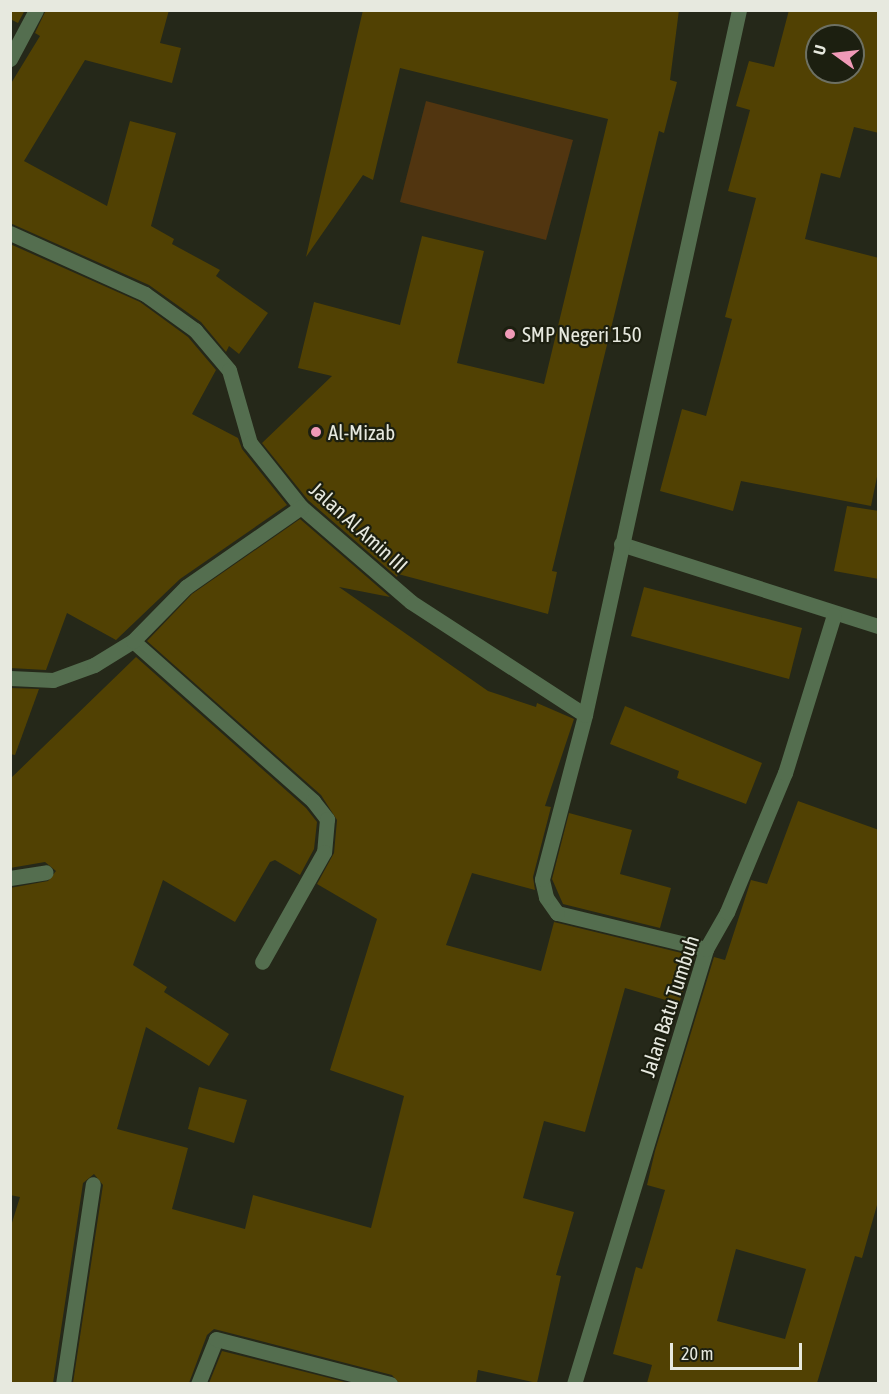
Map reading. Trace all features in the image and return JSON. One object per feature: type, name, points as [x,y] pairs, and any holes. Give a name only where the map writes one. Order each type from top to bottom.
[{"type":"street","points":[[10,58],[36,10]]},
{"type":"street","points":[[706,949],[557,913],[550,905],[542,879],[585,715],[739,10]]},
{"type":"street","name":"Jalan Al Amin III","points":[[10,232],[145,294],[195,330],[229,370],[250,444],[301,507],[411,602],[585,715]]},
{"type":"street","points":[[10,678],[53,680],[80,673],[133,640],[186,587],[301,507]]},
{"type":"street","points":[[621,544],[834,615],[879,626]]},
{"type":"street","name":"Jalan Batu Tumbuh","points":[[574,1383],[706,949],[727,912],[785,773],[834,615]]},
{"type":"street","points":[[133,640],[313,801],[327,819],[324,852],[262,962]]},
{"type":"street","points":[[10,878],[46,872]]},
{"type":"street","points":[[63,1383],[93,1184]]},
{"type":"street","points":[[198,1383],[216,1339],[390,1383]]},
{"type":"shaded area","points":[[426,101],[573,140],[546,240],[400,202]]},
{"type":"building","points":[[10,10],[25,10],[18,23],[10,19]]},
{"type":"building","points":[[46,10],[169,10],[160,43],[181,48],[172,83],[85,60],[24,161],[107,206],[130,121],[176,133],[151,226],[174,239],[172,244],[220,270],[216,276],[268,313],[239,354],[229,346],[226,352],[201,322],[149,285],[10,223],[10,85],[40,36],[35,33]]},
{"type":"building","points":[[363,10],[679,10],[670,80],[677,82],[664,133],[659,131],[552,571],[557,572],[548,614],[398,574],[397,577],[308,500],[262,443],[332,376],[298,368],[314,302],[400,325],[422,236],[484,251],[457,363],[544,384],[608,119],[400,68],[373,180],[363,175],[306,257]]},
{"type":"building","points":[[789,10],[879,10],[879,133],[854,127],[840,178],[821,173],[805,239],[879,258],[879,467],[871,506],[741,481],[733,511],[660,491],[682,409],[706,416],[732,319],[725,317],[756,198],[728,191],[750,110],[736,106],[749,61],[774,67]]},
{"type":"building","points":[[10,244],[140,302],[188,337],[216,370],[192,414],[238,438],[242,449],[287,505],[180,579],[116,640],[67,613],[46,670],[10,668]]},
{"type":"building","points":[[847,506],[879,511],[879,579],[834,571]]},
{"type":"building","points":[[300,519],[390,597],[339,587],[488,691],[536,707],[537,703],[574,719],[545,806],[551,807],[533,877],[535,890],[472,873],[446,945],[541,971],[554,922],[694,956],[679,1004],[625,988],[585,1132],[544,1121],[523,1198],[574,1212],[556,1275],[561,1276],[537,1383],[478,1370],[476,1383],[399,1383],[392,1375],[214,1329],[207,1335],[189,1383],[73,1383],[103,1185],[94,1174],[83,1183],[53,1383],[10,1383],[10,1229],[20,1197],[10,1195],[10,888],[48,881],[56,871],[45,862],[10,868],[10,779],[136,657],[306,808],[317,822],[314,849],[300,875],[275,860],[270,862],[235,922],[163,880],[133,965],[167,987],[164,992],[229,1034],[209,1066],[146,1027],[117,1129],[188,1148],[172,1209],[245,1229],[253,1195],[371,1228],[404,1096],[330,1070],[377,919],[317,884],[334,853],[337,820],[321,795],[147,641],[192,594]]},
{"type":"building","points":[[644,587],[802,628],[789,679],[631,636]]},
{"type":"building","points":[[10,688],[39,689],[15,755],[10,754]]},
{"type":"building","points":[[625,706],[762,763],[746,804],[677,778],[679,771],[610,744]]},
{"type":"building","points":[[798,801],[879,830],[879,1198],[862,1258],[855,1256],[817,1383],[647,1383],[652,1365],[613,1354],[636,1267],[642,1269],[665,1190],[647,1185],[655,1151],[714,957],[725,960],[751,880],[767,884]],"holes":[[[736,1249],[806,1269],[785,1339],[717,1321]]]},
{"type":"building","points":[[569,813],[632,830],[620,874],[671,888],[660,928],[563,904],[552,879]]},
{"type":"building","points":[[199,1087],[247,1100],[234,1143],[188,1129]]},
{"type":"building","points":[[222,1351],[349,1383],[209,1383]]},
{"type":"place","name":"SMP Negeri 150","points":[[510,334]]},
{"type":"place","name":"Al-Mizab","points":[[316,432]]}]
